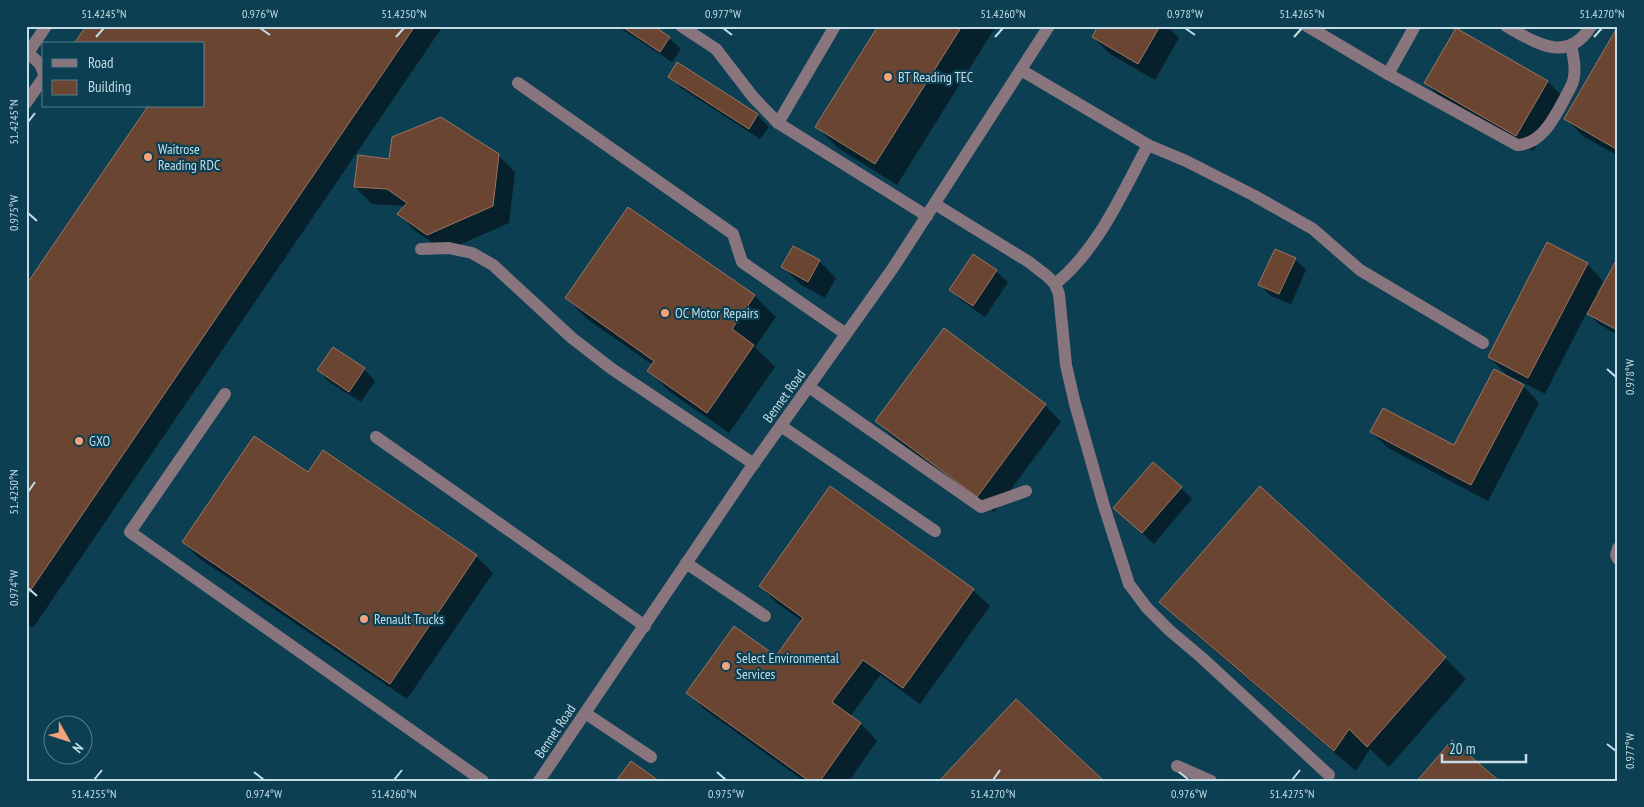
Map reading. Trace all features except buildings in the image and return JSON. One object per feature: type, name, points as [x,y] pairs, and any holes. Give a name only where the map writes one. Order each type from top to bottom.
[{"type":"street","points":[[42,70],[40,64],[27,52],[46,26]]},
{"type":"street","points":[[681,26],[716,49],[753,96],[778,123],[927,216]]},
{"type":"street","points":[[778,123],[834,26]]},
{"type":"street","name":"Bennet Road","points":[[539,781],[754,464],[894,268],[1049,26]]},
{"type":"street","points":[[1307,26],[1388,74],[1517,145],[1527,144],[1539,136],[1553,120],[1574,79],[1571,45]]},
{"type":"street","points":[[1388,74],[1415,26]]},
{"type":"street","points":[[1506,26],[1540,44],[1553,48],[1571,45],[1584,37],[1591,26]]},
{"type":"street","points":[[1021,70],[1148,145],[1186,161],[1253,195],[1313,229],[1360,270],[1483,343]]},
{"type":"street","points":[[26,103],[42,79]]},
{"type":"street","points":[[518,83],[733,234],[742,262],[846,334]]},
{"type":"street","points":[[1054,284],[1078,262],[1092,244],[1148,145]]},
{"type":"street","points":[[935,204],[1029,262],[1054,284],[1059,294],[1066,365],[1101,497],[1129,584],[1147,608],[1169,630],[1201,656],[1329,775]]},
{"type":"street","points":[[421,249],[449,248],[472,253],[494,265],[572,338],[612,369],[754,464]]},
{"type":"street","points":[[809,386],[980,507],[1026,491]]},
{"type":"street","points":[[225,394],[130,532],[483,781]]},
{"type":"street","points":[[781,426],[935,531]]},
{"type":"street","points":[[376,437],[645,626]]},
{"type":"street","points":[[1618,548],[1616,555],[1618,559]]},
{"type":"street","points":[[686,563],[765,616]]},
{"type":"street","points":[[585,713],[651,757]]},
{"type":"street","points":[[1177,766],[1211,781]]},
{"type":"place","name":"BT Reading TEC","points":[[888,77]]},
{"type":"place","name":"Waitrose Reading RDC","points":[[148,157]]},
{"type":"place","name":"OC Motor Repairs","points":[[665,313]]},
{"type":"place","name":"GXO","points":[[79,441]]},
{"type":"place","name":"Renault Trucks","points":[[364,619]]},
{"type":"place","name":"Select Environmental Services","points":[[726,666]]}]
